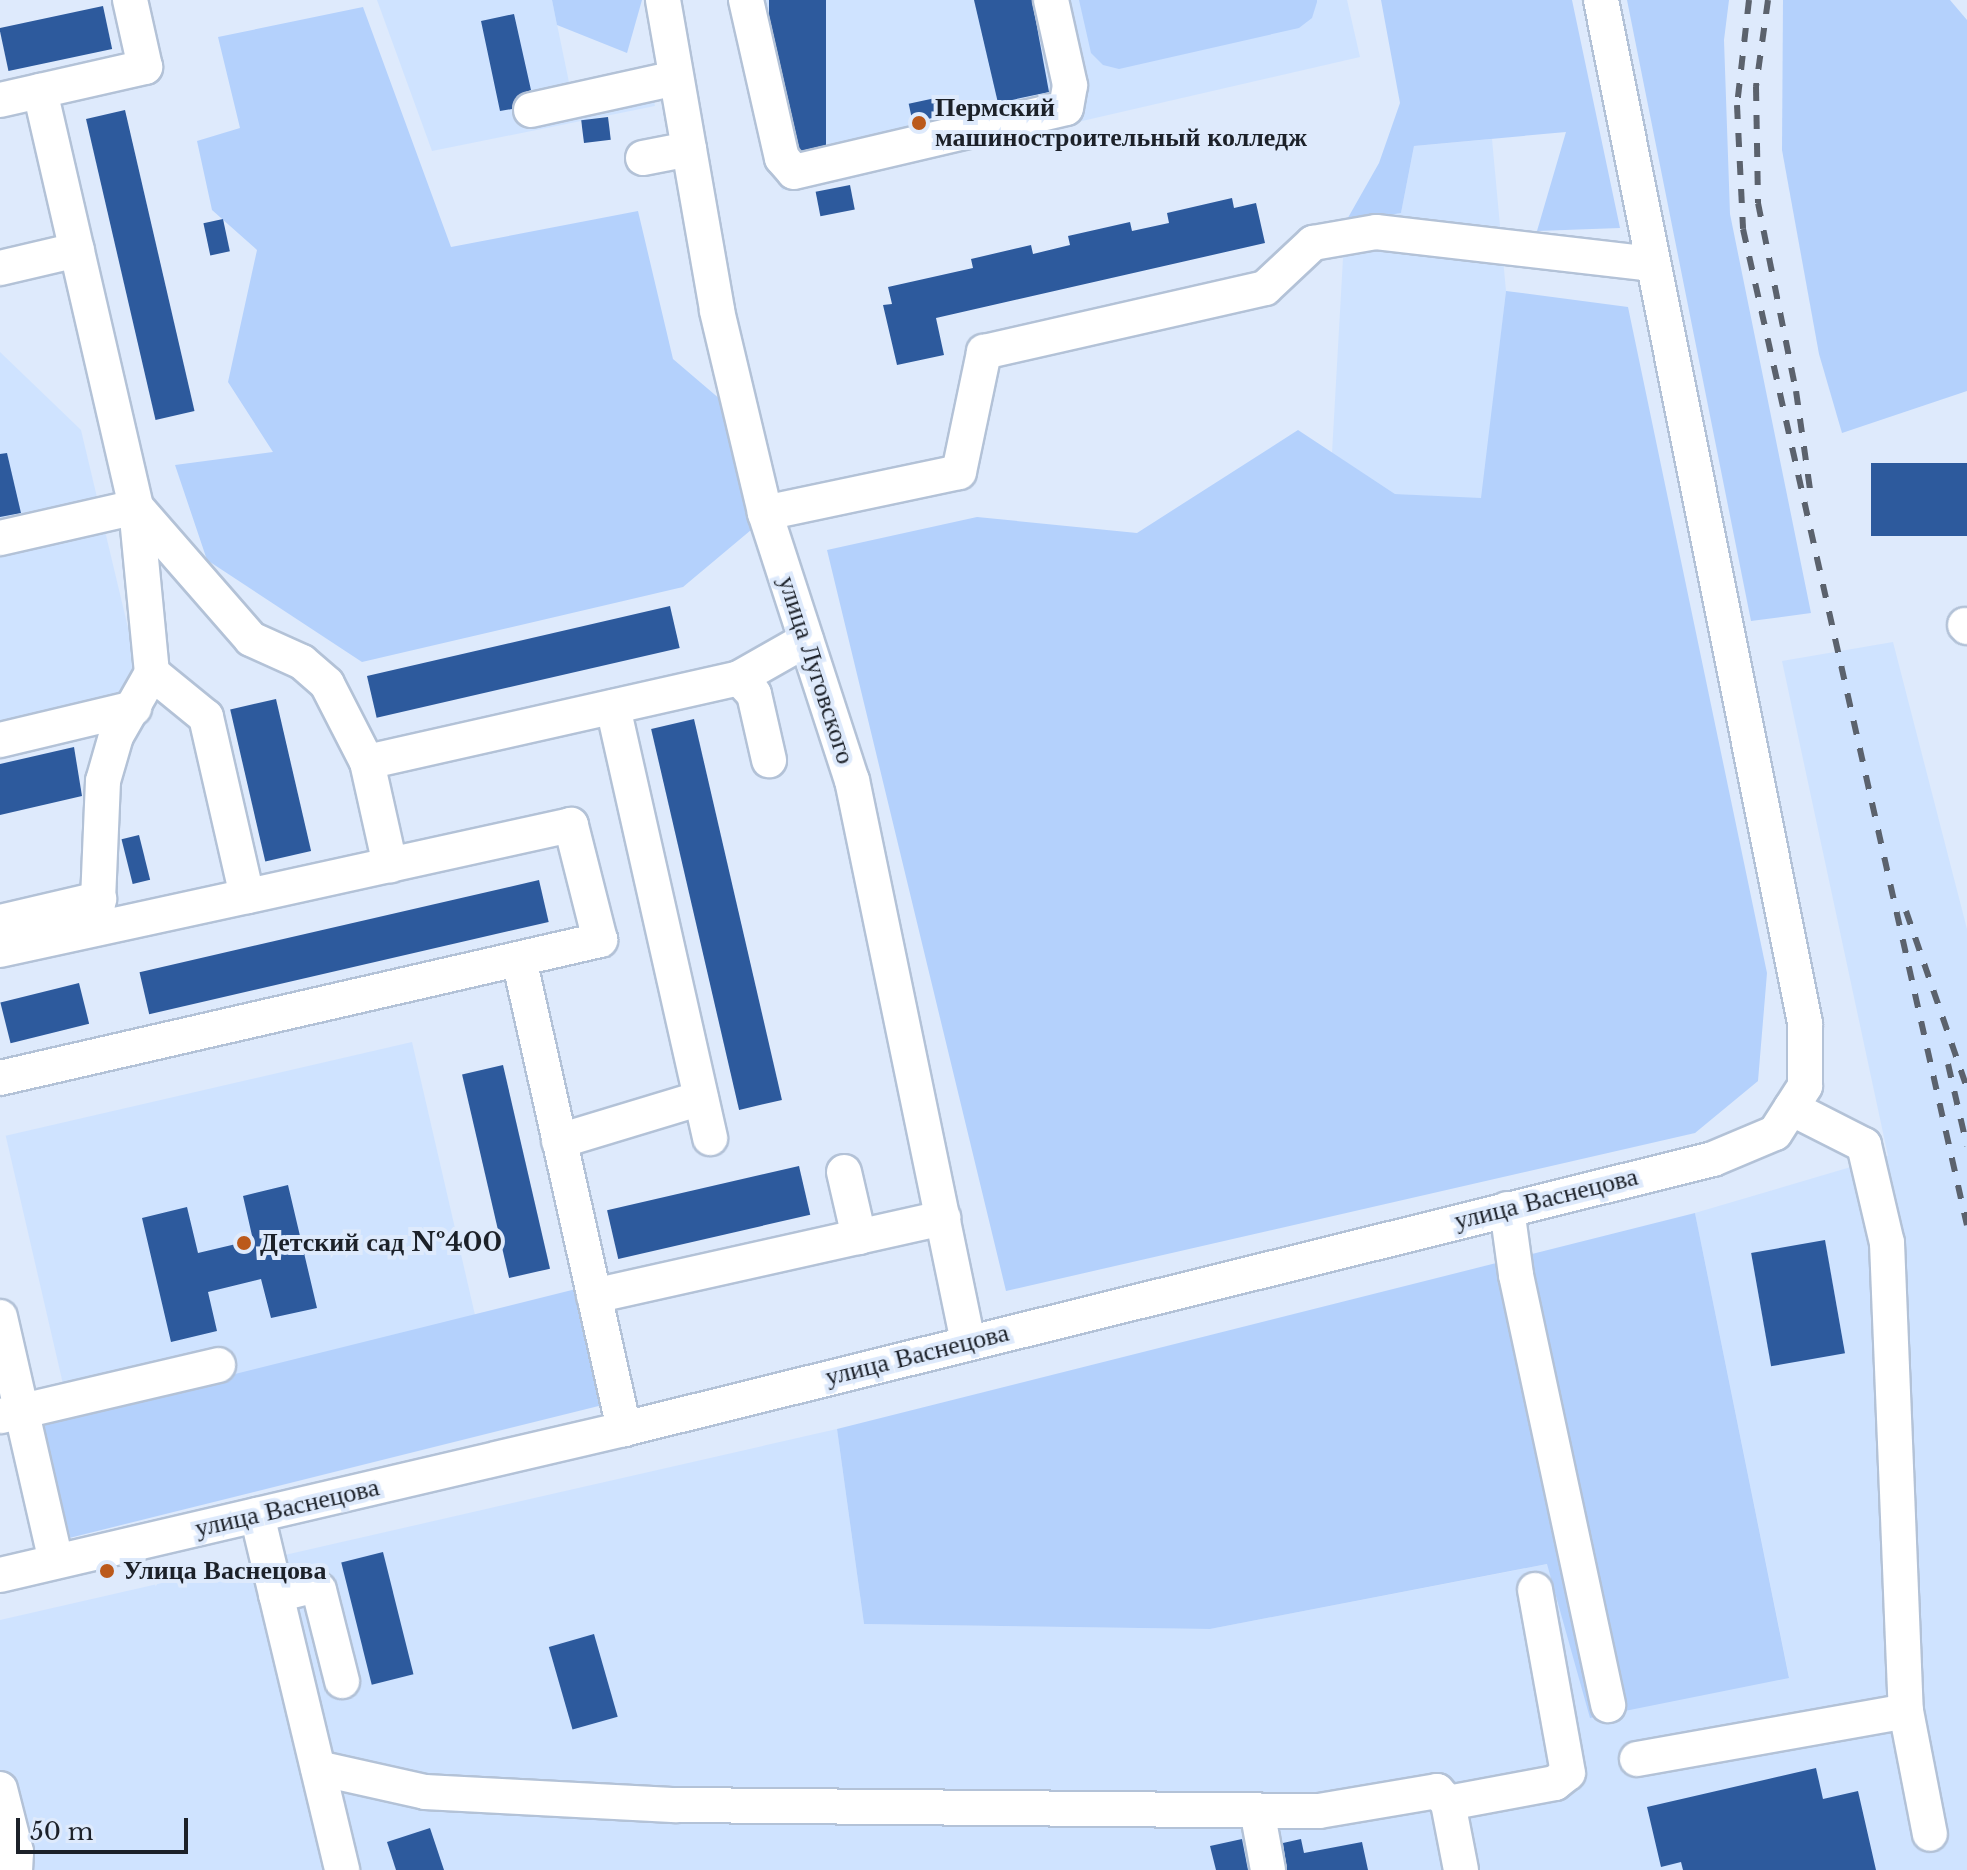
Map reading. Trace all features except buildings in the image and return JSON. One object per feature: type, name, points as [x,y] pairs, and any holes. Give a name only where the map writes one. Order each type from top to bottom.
[{"type":"street","points":[[0,100],[145,67],[130,0]]},
{"type":"street","name":"улица Луговского","points":[[663,0],[717,311],[765,513],[852,780],[968,1342]]},
{"type":"street","points":[[746,0],[782,158],[794,172],[1066,108],[1070,85],[1051,0]]},
{"type":"street","points":[[1601,0],[1651,264],[1805,1023],[1798,1097],[1864,1145],[1887,1243],[1906,1711],[1930,1834]]},
{"type":"street","points":[[531,110],[676,78]]},
{"type":"street","points":[[40,91],[136,507],[152,673],[116,736],[103,781],[98,913]]},
{"type":"street","points":[[643,158],[689,149]]},
{"type":"street","points":[[765,513],[959,472],[984,352],[1265,288],[1313,243],[1376,232],[1651,264]]},
{"type":"street","points":[[0,268],[77,250]]},
{"type":"street","points":[[0,538],[136,507]]},
{"type":"street","points":[[136,507],[251,639],[302,662],[327,684],[367,762],[390,865]]},
{"type":"street","points":[[367,762],[739,678],[806,640]]},
{"type":"street","points":[[152,673],[206,717],[247,896]]},
{"type":"street","points":[[739,678],[754,694],[769,760]]},
{"type":"street","points":[[613,707],[710,1138]]},
{"type":"street","points":[[0,740],[134,708]]},
{"type":"street","points":[[0,922],[247,896],[571,825],[600,940],[0,1078]]},
{"type":"street","points":[[0,950],[98,913]]},
{"type":"street","points":[[519,959],[624,1429]]},
{"type":"street","name":"улица Васнецова","points":[[0,1575],[624,1429],[1713,1159],[1775,1133],[1798,1097]]},
{"type":"street","points":[[559,1141],[701,1098]]},
{"type":"street","points":[[844,1172],[859,1237]]},
{"type":"street","points":[[1507,1209],[1516,1275],[1608,1705]]},
{"type":"street","points":[[594,1296],[943,1218]]},
{"type":"street","points":[[0,1317],[11,1414],[56,1561]]},
{"type":"street","points":[[11,1414],[218,1365]]},
{"type":"street","points":[[257,1515],[342,1870]]},
{"type":"street","points":[[276,1595],[307,1587],[319,1590],[342,1681]]},
{"type":"street","points":[[1448,1803],[1555,1783],[1568,1773],[1535,1590]]},
{"type":"street","points":[[1637,1759],[1906,1711]]},
{"type":"street","points":[[318,1768],[425,1792],[677,1805],[1319,1811],[1426,1791],[1445,1795],[1461,1870]]},
{"type":"street","points":[[0,1789],[16,1852],[15,1870]]},
{"type":"street","points":[[1257,1810],[1268,1870]]},
{"type":"shaded area","points":[[377,0],[552,0],[570,87],[647,72],[655,106],[432,151]]},
{"type":"shaded area","points":[[552,0],[642,0],[627,53],[557,25]]},
{"type":"shaded area","name":"Пермский машиностроительный колледж","points":[[739,0],[1347,0],[1360,57],[782,190]]},
{"type":"shaded area","points":[[1079,0],[1317,2],[1312,18],[1299,28],[1119,69],[1103,65],[1091,53]]},
{"type":"shaded area","points":[[1381,0],[1572,0],[1620,228],[1537,231],[1566,132],[1414,146],[1401,213],[1345,223],[1379,163],[1400,103]]},
{"type":"shaded area","points":[[1627,0],[1729,0],[1724,40],[1730,214],[1811,613],[1751,621]]},
{"type":"shaded area","points":[[1783,0],[1950,0],[1967,20],[1967,391],[1842,433],[1819,354],[1782,150]]},
{"type":"shaded area","points":[[363,7],[451,247],[638,211],[673,359],[721,400],[751,530],[683,587],[362,662],[207,560],[175,465],[273,452],[228,382],[257,250],[212,210],[197,141],[240,128],[218,37]]},
{"type":"shaded area","points":[[1492,139],[1506,291],[1482,499],[1395,494],[1332,453],[1345,223],[1401,213],[1414,146]]},
{"type":"shaded area","points":[[1506,291],[1628,307],[1767,973],[1758,1081],[1695,1133],[1006,1291],[827,550],[977,517],[1137,533],[1298,430],[1395,494],[1481,498]]},
{"type":"shaded area","points":[[0,352],[81,430],[139,674],[124,697],[0,726]]},
{"type":"shaded area","points":[[1893,642],[1967,929],[1967,1870],[0,1870],[0,1620],[837,1429],[864,1624],[1210,1629],[1548,1564],[1789,1677],[1695,1213],[1888,1156],[1782,661]]},
{"type":"shaded area","name":"Детский сад №400","points":[[412,1042],[483,1350],[77,1444],[6,1136]]},
{"type":"shaded area","points":[[1695,1213],[1789,1678],[1590,1718],[1547,1564],[1210,1629],[864,1624],[837,1429]]},
{"type":"shaded area","points":[[584,1287],[613,1402],[70,1538],[42,1422]]},
{"type":"railway","points":[[1749,0],[1737,105],[1743,229],[1967,1225]]},
{"type":"railway","points":[[1768,0],[1756,87],[1758,203],[1796,391],[1811,496]]},
{"type":"railway","points":[[1906,911],[1967,1088]]},
{"type":"railway","points":[[1948,1064],[1967,1146]]},
{"type":"place","name":"Пермский машиностроительный колледж","points":[[919,123]]},
{"type":"place","name":"Детский сад №400","points":[[244,1243]]},
{"type":"place","name":"Улица Васнецова","points":[[107,1571]]}]
